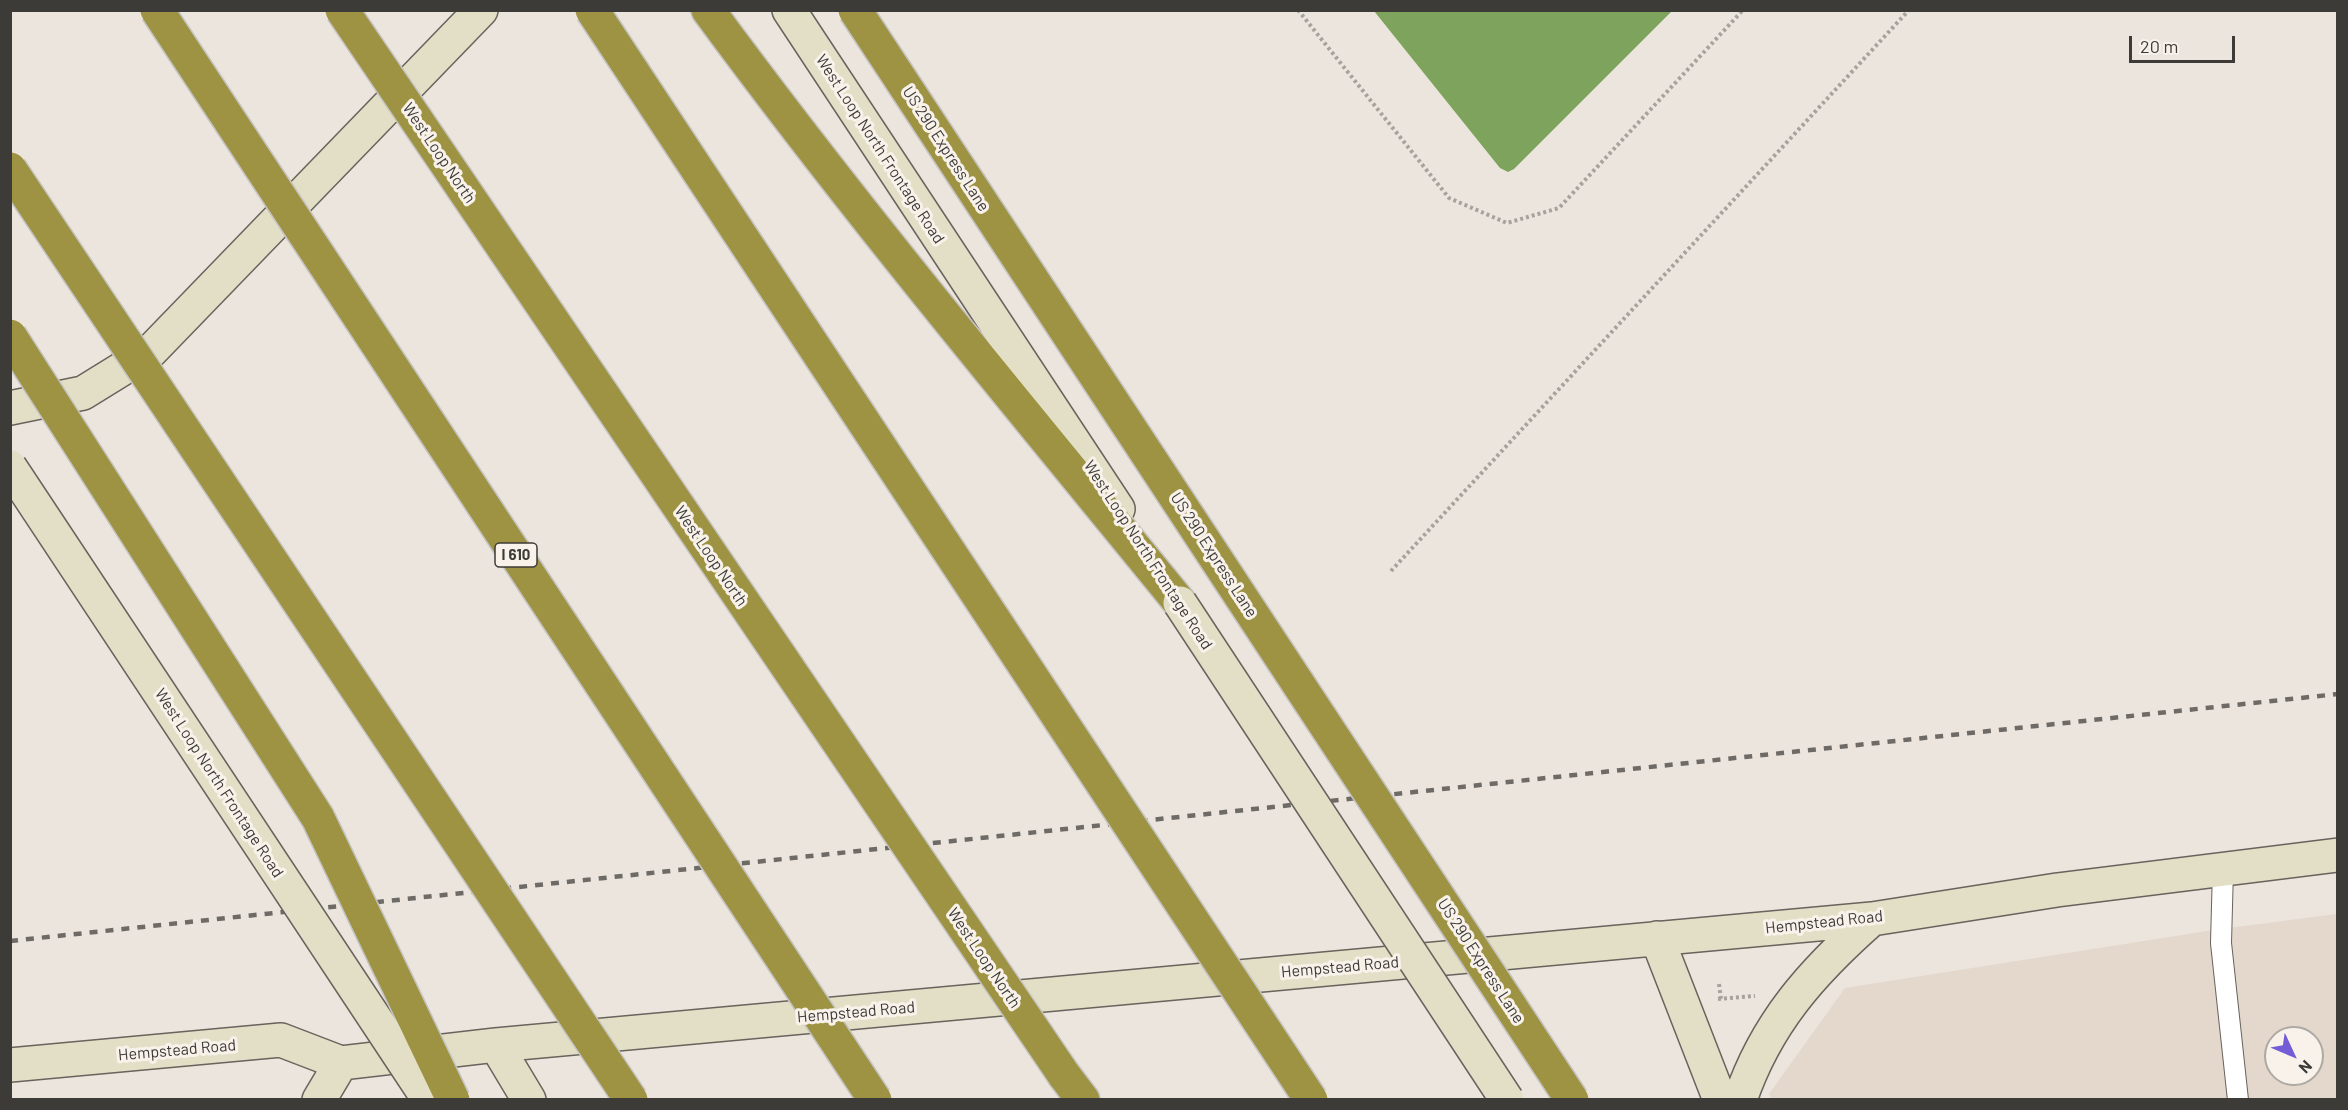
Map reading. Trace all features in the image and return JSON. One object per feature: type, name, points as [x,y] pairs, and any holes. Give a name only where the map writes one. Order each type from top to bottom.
[{"type":"highway","name":"I 610","points":[[157,10],[875,1100]]},
{"type":"highway","name":"West Loop North","points":[[342,10],[1075,1091]]},
{"type":"highway","points":[[592,10],[1311,1100]]},
{"type":"highway","points":[[708,10],[766,89],[918,283],[1180,603]]},
{"type":"highway","name":"US 290 Express Lane","points":[[855,10],[1572,1100]]},
{"type":"highway","points":[[10,169],[631,1100]]},
{"type":"highway","points":[[10,336],[318,818],[453,1100]]},
{"type":"main road","points":[[10,408],[83,393],[151,351],[481,10]]},
{"type":"main road","name":"West Loop North Frontage Road","points":[[789,10],[1507,1100]]},
{"type":"main road","name":"West Loop North Frontage Road","points":[[10,467],[429,1100]]},
{"type":"main road","name":"Hempstead Road","points":[[10,1065],[281,1040],[341,1063],[496,1045],[1872,919],[2057,890],[2337,855]]},
{"type":"main road","points":[[1740,1100],[1750,1069],[1782,1014],[1826,959],[1872,919]]},
{"type":"main road","points":[[1657,938],[1720,1100]]},
{"type":"main road","points":[[496,1045],[529,1100]]},
{"type":"main road","points":[[319,1100],[341,1063]]},
{"type":"lane","points":[[2223,869],[2221,942],[2238,1100]]},
{"type":"path","points":[[1298,10],[1449,198],[1507,223],[1559,208],[1743,10]]},
{"type":"path","points":[[1391,571],[1909,10]]},
{"type":"path","points":[[1719,984],[1721,999],[1759,995]]},
{"type":"shaded area","points":[[1374,11],[1672,11],[1514,169],[1508,172],[1500,168]]},
{"type":"shaded area","points":[[2337,914],[2337,1099],[1772,1100],[1769,1094],[1845,988],[2220,929]]},
{"type":"railway","points":[[10,941],[2338,694]]}]
